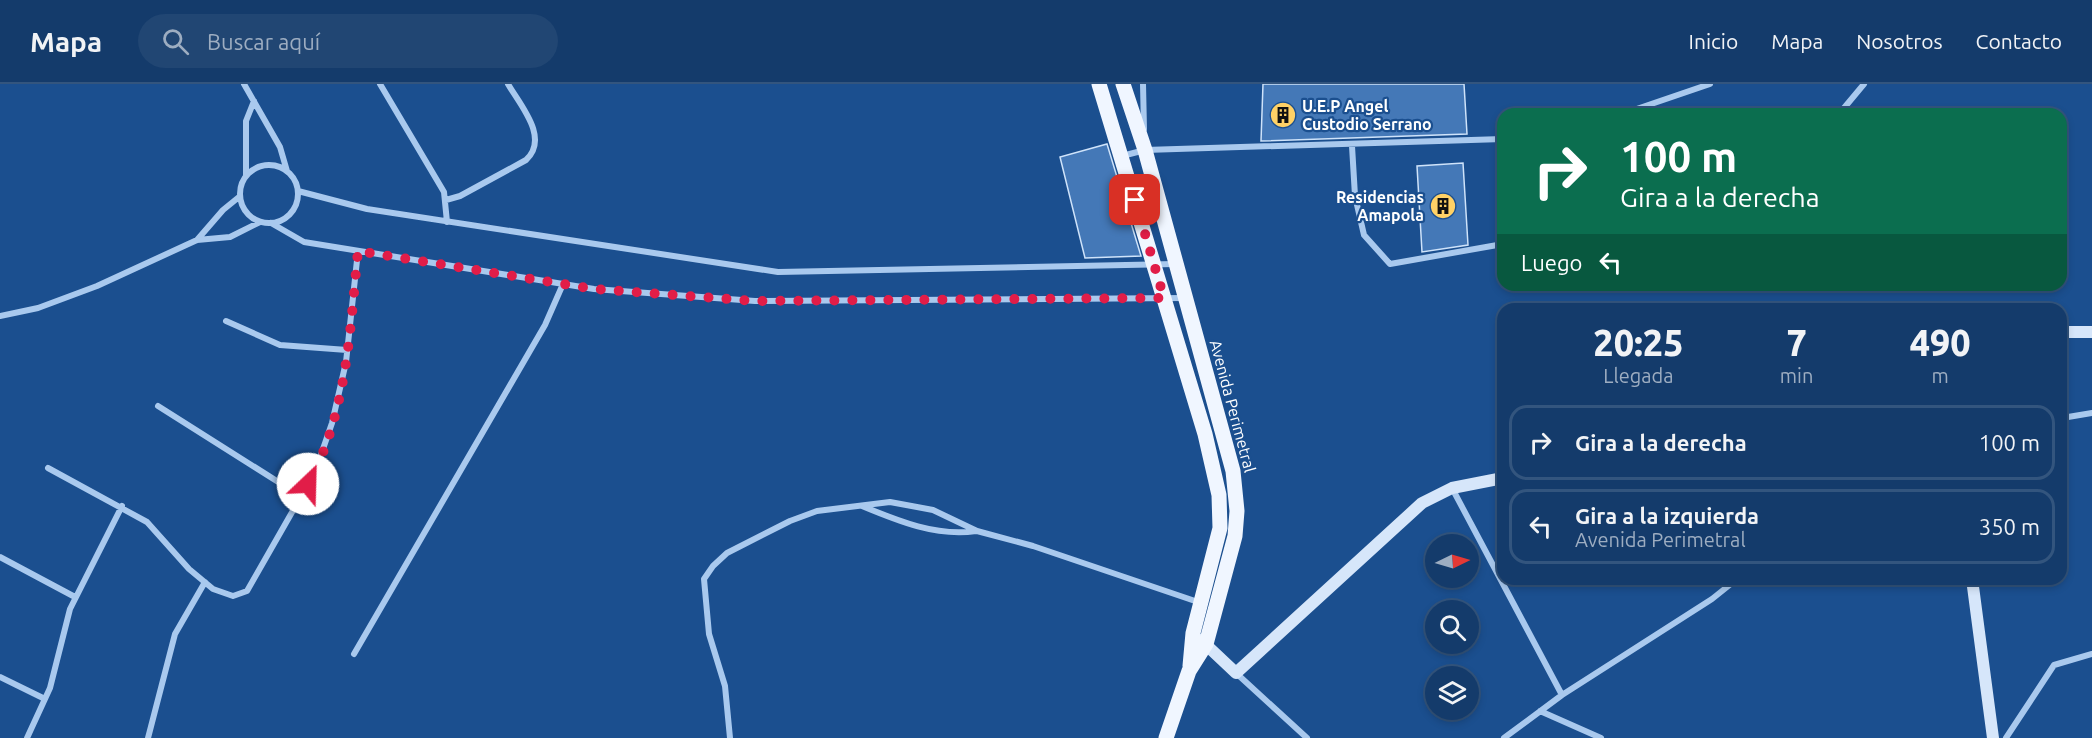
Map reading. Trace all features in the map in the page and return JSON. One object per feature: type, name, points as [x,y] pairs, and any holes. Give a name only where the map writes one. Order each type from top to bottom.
[{"type":"main road","name":"Avenida Perimetral","points":[[1099,84],[1205,434],[1219,495],[1220,528],[1193,633],[1189,671]]},
{"type":"main road","name":"Avenida Perimetral","points":[[1123,84],[1145,150],[1233,471],[1236,492],[1235,536],[1206,644],[1189,671]]},
{"type":"main road","points":[[1166,738],[1189,671]]},
{"type":"street","points":[[0,316],[38,308],[97,286],[197,240],[230,237],[260,222],[272,223],[282,220],[291,213],[297,202],[298,191],[294,180],[287,171],[280,147],[244,84]]},
{"type":"street","points":[[381,84],[446,200],[447,222]]},
{"type":"street","points":[[446,200],[460,196],[526,160],[533,152],[536,141],[534,129],[508,84]]},
{"type":"street","points":[[1143,84],[1145,150]]},
{"type":"street","points":[[1640,108],[1710,84]]},
{"type":"street","points":[[1844,108],[1864,84]]},
{"type":"street","points":[[246,175],[246,121],[254,102]]},
{"type":"street","points":[[1122,156],[1145,150],[1352,146],[1497,139]]},
{"type":"street","points":[[1352,146],[1355,196],[1364,235],[1390,264],[1497,245]]},
{"type":"street","points":[[260,222],[243,208],[239,197],[240,185],[246,175],[255,168],[266,165],[277,166],[287,171]]},
{"type":"street","points":[[298,191],[367,209],[778,272],[1176,264]]},
{"type":"street","points":[[197,240],[223,210],[239,197]]},
{"type":"street","points":[[272,223],[304,242],[594,289],[755,301],[1185,298]]},
{"type":"street","points":[[48,468],[122,506],[147,522],[189,569],[205,582],[228,595],[237,596],[247,591],[315,472],[332,423],[347,350],[358,251]]},
{"type":"street","points":[[354,654],[545,326],[562,284]]},
{"type":"street","points":[[226,321],[280,345],[347,350]]},
{"type":"street","points":[[2067,332],[2092,332]]},
{"type":"street","points":[[158,406],[302,497]]},
{"type":"street","points":[[2068,417],[2092,413]]},
{"type":"street","points":[[1236,673],[1422,503],[1452,488],[1497,479]]},
{"type":"street","points":[[1452,488],[1497,573]]},
{"type":"street","points":[[730,738],[725,686],[706,620],[704,579],[727,553],[790,521],[824,509],[890,502],[933,510],[977,531],[1033,546],[1201,603]]},
{"type":"street","points":[[27,738],[55,671],[64,625],[75,597],[122,506]]},
{"type":"street","points":[[861,506],[932,529],[957,534],[977,531]]},
{"type":"street","points":[[0,557],[75,597]]},
{"type":"street","points":[[148,738],[175,634],[205,582]]},
{"type":"street","points":[[1504,585],[1562,695]]},
{"type":"street","points":[[1504,738],[1562,695],[1712,599],[1730,585]]},
{"type":"street","points":[[1973,585],[1993,738]]},
{"type":"street","points":[[1193,633],[1307,738]]},
{"type":"street","points":[[2006,738],[2054,665],[2092,654]]},
{"type":"street","points":[[0,677],[45,699]]},
{"type":"street","points":[[1540,711],[1600,738]]},
{"type":"building","points":[[1263,84],[1464,84],[1467,134],[1261,141]]},
{"type":"building","points":[[1107,144],[1141,256],[1085,258],[1060,157]]},
{"type":"building","name":"Residencias Amapola","points":[[1463,163],[1468,245],[1422,252],[1417,166]]},
{"type":"place","name":"U.E.P Angel Custodio Serrano","points":[[1283,115]]},
{"type":"place","name":"Residencias Amapola","points":[[1443,206]]},
{"type":"route","points":[[308,484],[315,472],[332,423],[346,362],[358,251],[594,289],[755,301],[1164,298],[1135,200]]}]
